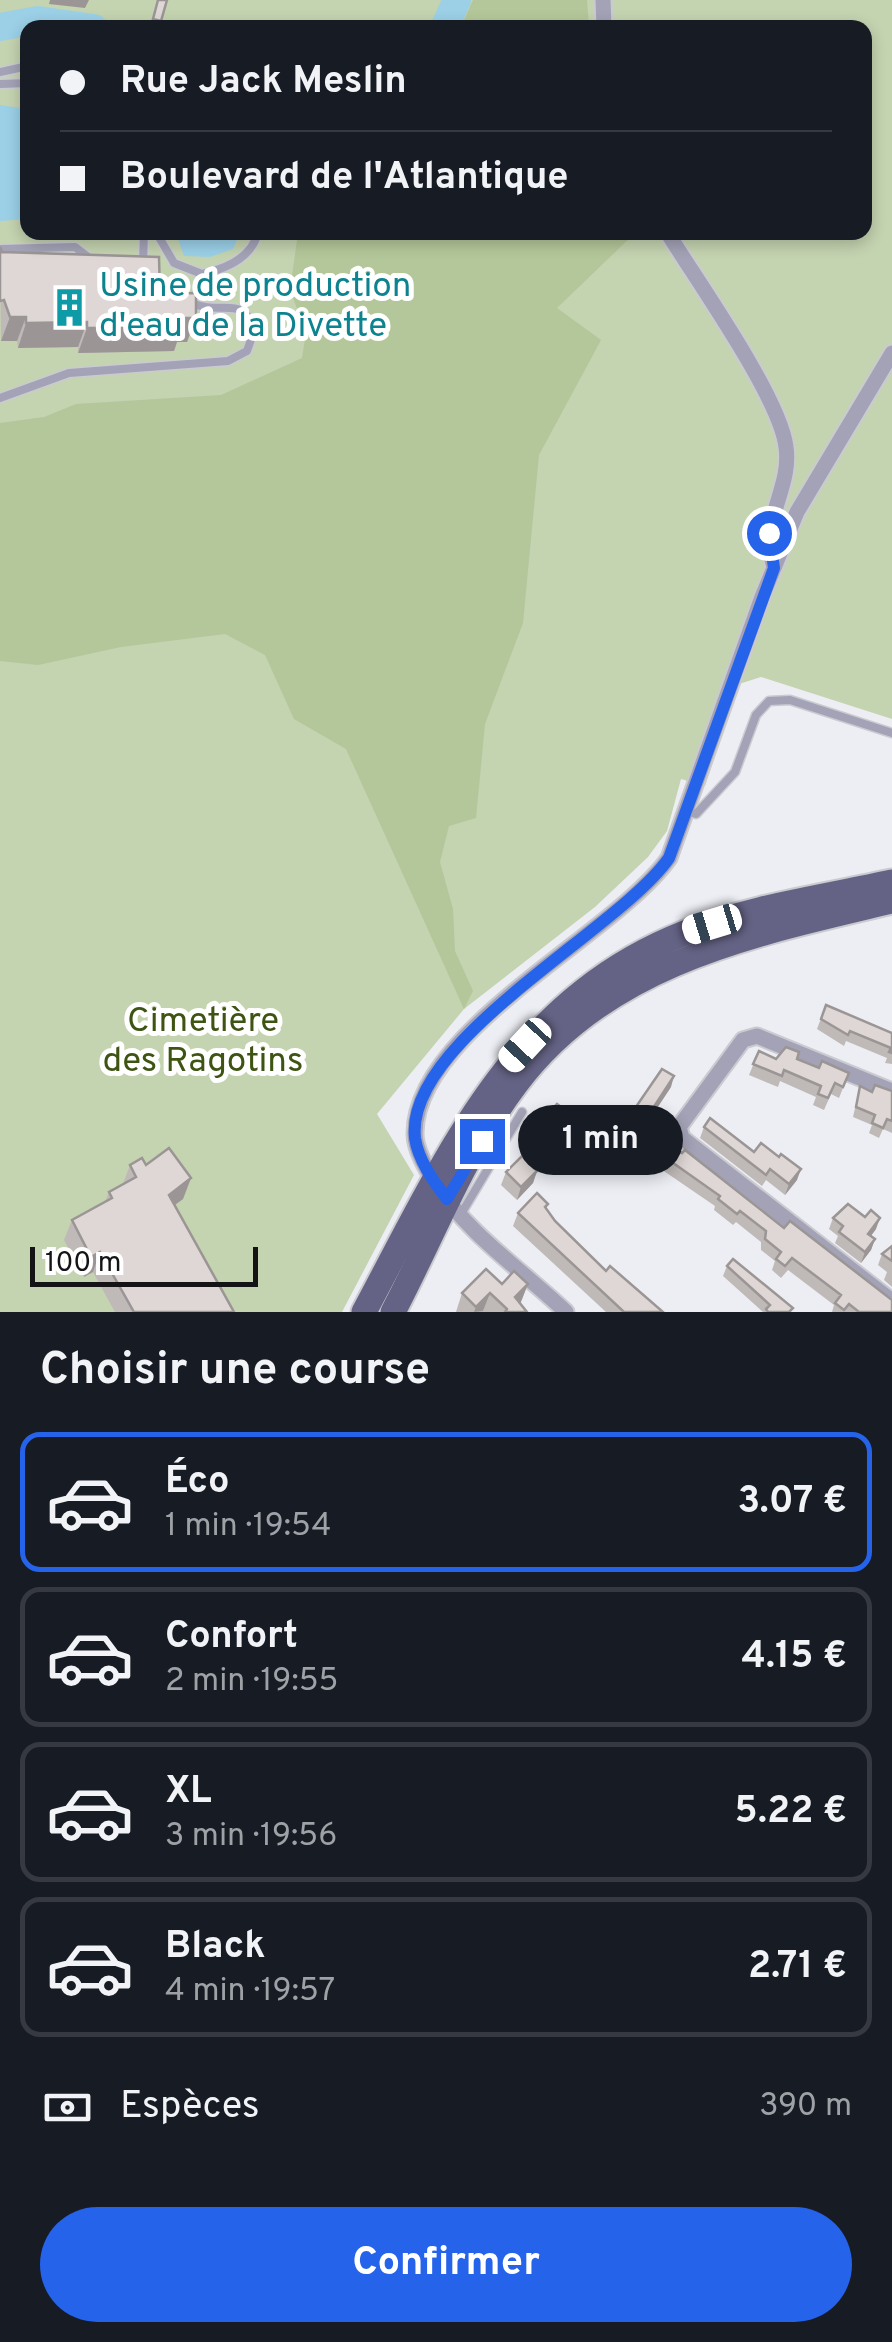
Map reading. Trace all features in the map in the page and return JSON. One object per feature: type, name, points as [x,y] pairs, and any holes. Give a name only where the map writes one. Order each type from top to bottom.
[{"type":"main road","points":[[393,1312],[448,1198],[500,1073],[551,1016],[601,976],[686,932],[892,882]]},
{"type":"main road","points":[[364,1312],[448,1198],[517,1082],[573,1026],[622,990],[672,962],[732,939],[892,902]]},
{"type":"street","points":[[672,240],[778,416],[787,454],[770,519],[768,550],[774,568]]},
{"type":"street","points":[[566,1312],[448,1198],[416,1142],[422,1100],[440,1072],[502,1004],[658,874],[674,850],[774,568],[808,490],[892,352]]},
{"type":"street","points":[[892,1090],[757,1036],[743,1040],[679,1127],[682,1138],[892,1301]]},
{"type":"lane","points":[[143,264],[144,240]]},
{"type":"lane","points":[[161,240],[174,263],[202,274],[241,258],[257,240]]},
{"type":"lane","points":[[0,248],[75,247],[100,264]]},
{"type":"lane","points":[[0,398],[68,373],[228,360],[248,351],[254,331],[240,307],[194,304],[143,264],[129,264]]},
{"type":"lane","points":[[689,812],[696,814],[736,772],[756,715],[769,701],[790,700],[892,733]]},
{"type":"lane","points":[[448,1198],[522,1112]]},
{"type":"green space","name":"Cimetière des Ragotins","points":[[0,0],[892,0],[892,719],[761,677],[739,684],[705,786],[681,779],[667,831],[648,857],[595,907],[464,1009],[377,1114],[414,1175],[342,1312],[0,1312]]},
{"type":"green space","points":[[473,0],[587,0],[588,20],[464,20]]},
{"type":"green space","points":[[297,240],[628,240],[557,308],[601,340],[539,455],[523,623],[485,724],[476,818],[449,826],[440,862],[453,909],[455,951],[473,991],[464,1009],[346,749],[294,719],[265,655],[225,634],[121,647],[38,665],[0,661],[0,423],[44,417],[76,404],[221,395],[302,358],[306,333],[290,290]]},
{"type":"water","points":[[0,105],[20,108],[20,220],[0,221]]},
{"type":"water","points":[[179,240],[237,240],[233,249],[210,257],[184,256]]},
{"type":"building","points":[[158,0],[167,0],[161,20],[153,19]]},
{"type":"building","points":[[0,247],[2,252],[159,257],[160,294],[196,293],[196,318],[183,318],[183,327],[87,328],[87,322],[26,323],[26,317],[10,317],[4,300],[0,301]]},
{"type":"building","points":[[826,1005],[892,1033],[892,1053],[891,1048],[850,1031],[848,1035],[821,1019]]},
{"type":"building","points":[[786,1047],[799,1052],[797,1059],[819,1068],[822,1061],[849,1073],[843,1087],[835,1083],[828,1098],[818,1094],[821,1086],[784,1070],[782,1076],[753,1064],[759,1051],[776,1059]]},
{"type":"building","points":[[662,1069],[674,1076],[618,1162],[607,1154],[627,1134],[620,1130]]},
{"type":"building","points":[[875,1085],[892,1091],[892,1121],[887,1119],[883,1128],[872,1123],[875,1115],[856,1107],[860,1086],[872,1092]]},
{"type":"building","points":[[557,1104],[571,1114],[546,1139],[535,1128]]},
{"type":"building","points":[[710,1118],[754,1152],[761,1143],[801,1169],[789,1184],[770,1169],[766,1175],[704,1127]]},
{"type":"building","points":[[668,1142],[682,1153],[685,1150],[784,1228],[790,1221],[892,1300],[892,1312],[859,1312],[849,1304],[844,1310],[835,1303],[841,1295],[792,1258],[785,1266],[776,1259],[781,1252],[765,1239],[766,1231],[740,1211],[737,1214],[718,1199],[720,1196],[659,1153]]},
{"type":"building","points":[[169,1148],[191,1178],[169,1195],[234,1312],[134,1312],[100,1252],[91,1257],[72,1220],[112,1198],[109,1192],[136,1177],[130,1165],[142,1158],[146,1165]]},
{"type":"building","points":[[522,1156],[537,1171],[521,1187],[506,1172]]},
{"type":"building","points":[[537,1193],[548,1204],[545,1207],[555,1221],[606,1271],[610,1266],[663,1312],[624,1312],[518,1213]]},
{"type":"building","points":[[848,1204],[865,1217],[871,1210],[880,1218],[868,1234],[875,1239],[865,1252],[839,1232],[843,1226],[833,1218]]},
{"type":"building","points":[[892,1246],[892,1261],[882,1254]]},
{"type":"building","points":[[733,1259],[793,1308],[789,1312],[768,1312],[770,1305],[727,1266]]},
{"type":"building","points":[[486,1269],[502,1284],[514,1271],[528,1284],[515,1297],[527,1312],[505,1312],[507,1309],[490,1293],[476,1307],[462,1293]]},
{"type":"waterway","points":[[448,20],[457,0]]},
{"type":"waterway","points":[[0,27],[20,23]]},
{"type":"place","name":"Usine de production d'eau de la Divette","points":[[69,307]]},
{"type":"route","points":[[482,1141],[447,1199],[434,1182],[416,1142],[422,1100],[449,1059],[474,1031],[537,972],[643,888],[674,850],[774,568],[768,550],[769,533]]}]
